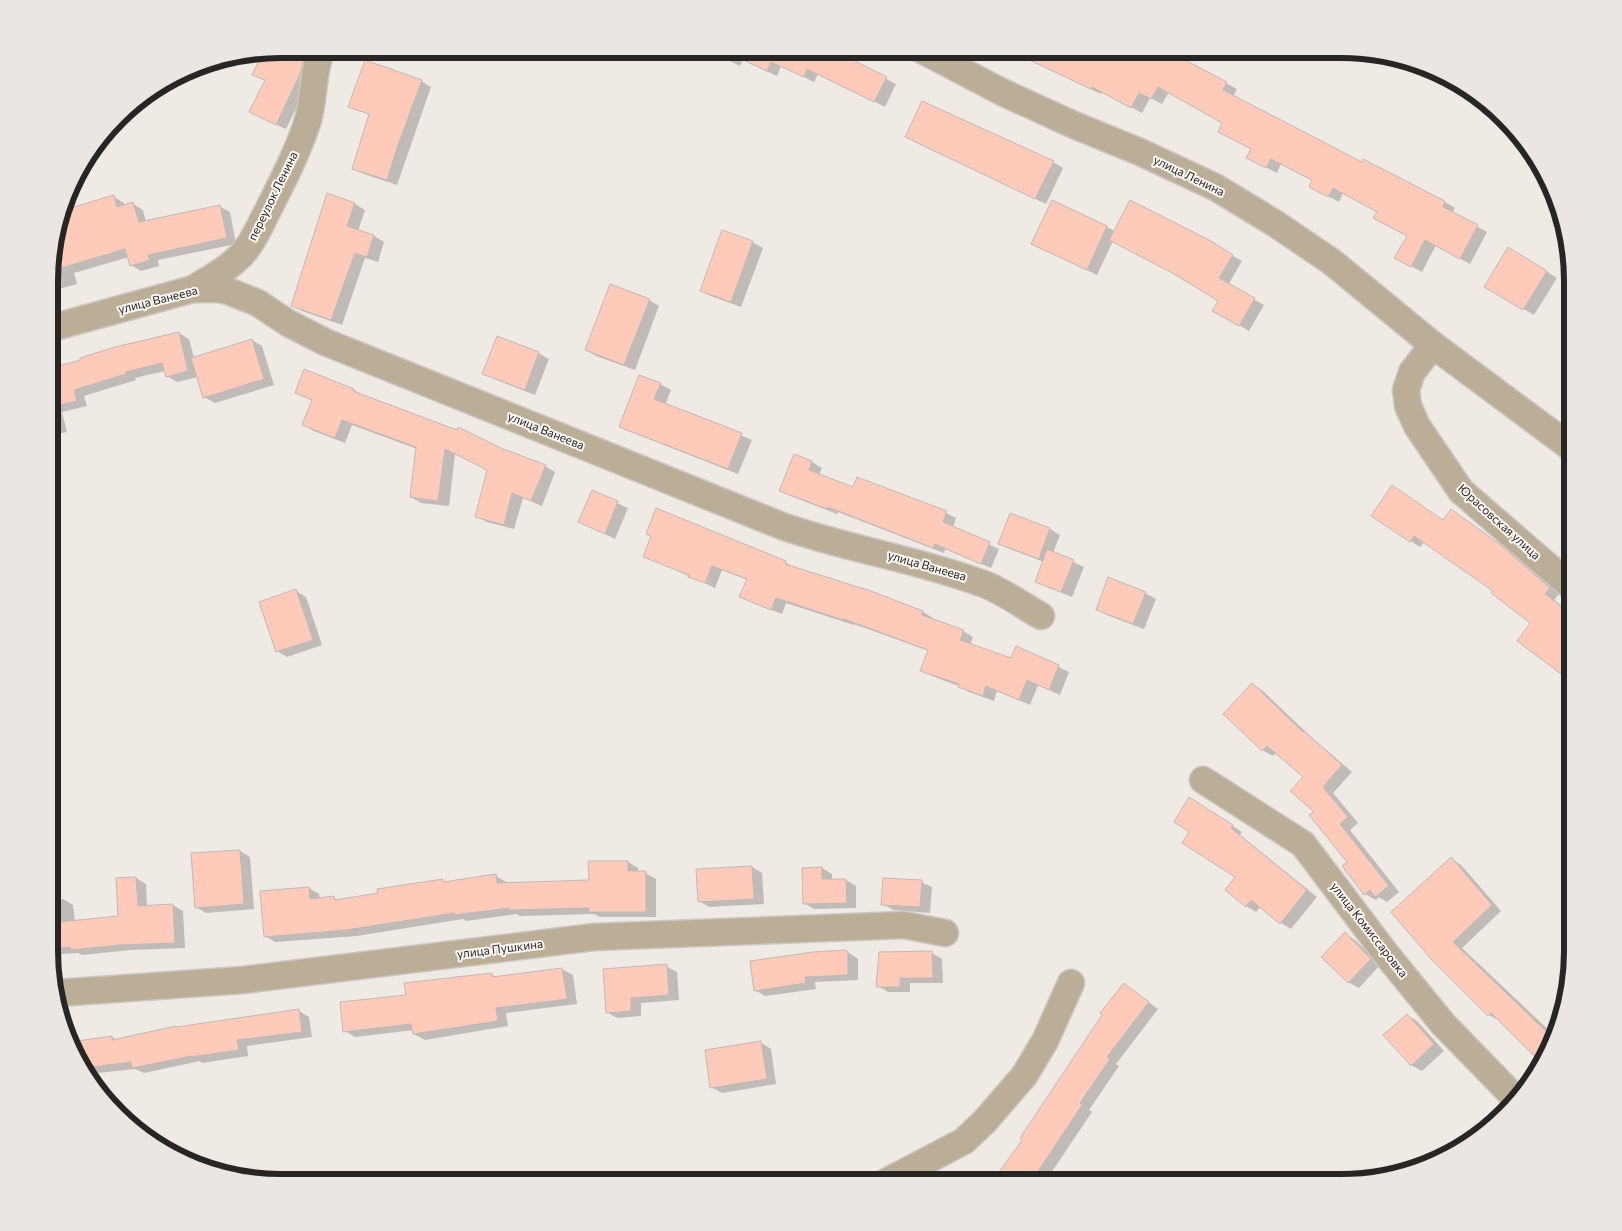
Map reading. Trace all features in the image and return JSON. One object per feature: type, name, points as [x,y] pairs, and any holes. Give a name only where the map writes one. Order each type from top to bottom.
[{"type":"street","name":"переулок Ленина","points":[[193,289],[223,271],[247,248],[285,177],[308,119],[318,58]]},
{"type":"street","name":"улица Ленина","points":[[937,58],[1002,92],[1215,187],[1276,224],[1332,262],[1433,345],[1564,442]]},
{"type":"street","points":[[247,248],[242,264],[243,285],[258,303]]},
{"type":"street","name":"улица Ванеева","points":[[58,326],[193,289],[228,291],[258,303],[288,323],[325,342],[773,522],[818,539],[888,555],[983,583],[1041,616]]},
{"type":"street","name":"Юрасовская улица","points":[[1433,345],[1412,372],[1406,390],[1408,406],[1418,426],[1461,491],[1564,580]]},
{"type":"street","name":"улица Комиссаровка","points":[[1203,780],[1302,844],[1386,954],[1443,1024],[1512,1094]]},
{"type":"street","name":"улица Пушкина","points":[[62,993],[243,980],[594,937],[904,925],[945,933]]},
{"type":"street","points":[[901,1174],[964,1141],[985,1121],[1024,1076],[1045,1041],[1071,983]]},
{"type":"building","points":[[260,58],[304,58],[300,74],[276,125],[249,112],[265,80],[252,75]]},
{"type":"building","points":[[739,58],[849,58],[887,77],[874,102],[807,69],[804,77],[771,62],[767,71]]},
{"type":"building","points":[[1025,58],[1113,58],[1117,60],[1118,58],[1181,58],[1227,82],[1223,90],[1362,162],[1363,159],[1445,201],[1443,207],[1478,225],[1460,259],[1425,240],[1411,267],[1394,258],[1407,236],[1373,218],[1377,212],[1333,188],[1328,197],[1309,187],[1312,180],[1271,159],[1266,168],[1246,158],[1251,149],[1218,132],[1222,123],[1158,87],[1151,99],[1139,93],[1131,108],[1092,87],[1091,89]]},
{"type":"building","points":[[365,60],[422,80],[387,180],[352,169],[369,114],[348,107]]},
{"type":"building","points":[[922,101],[1054,161],[1035,199],[905,137]]},
{"type":"building","points":[[327,193],[355,203],[347,226],[374,235],[367,257],[355,253],[331,320],[291,306]]},
{"type":"building","points":[[114,195],[117,207],[133,202],[139,222],[220,205],[227,238],[148,255],[150,260],[130,266],[125,249],[58,269],[59,252],[69,208]]},
{"type":"building","points":[[1052,200],[1107,226],[1087,270],[1031,244]]},
{"type":"building","points":[[1130,200],[1211,241],[1233,255],[1219,278],[1255,298],[1239,326],[1212,311],[1218,301],[1174,274],[1109,240]]},
{"type":"building","points":[[722,230],[753,241],[731,302],[700,291]]},
{"type":"building","points":[[1508,247],[1547,271],[1523,310],[1484,287]]},
{"type":"building","points":[[610,284],[650,299],[624,365],[585,350]]},
{"type":"building","points":[[179,332],[188,371],[166,377],[162,363],[126,372],[126,374],[74,390],[77,401],[58,405],[58,366],[115,347]]},
{"type":"building","points":[[497,336],[539,352],[525,390],[482,374]]},
{"type":"building","points":[[252,339],[264,379],[203,398],[191,358]]},
{"type":"building","points":[[304,369],[354,389],[353,391],[457,430],[458,427],[501,448],[546,465],[531,501],[512,493],[504,525],[475,517],[487,470],[445,449],[438,501],[410,497],[416,447],[342,420],[335,438],[302,425],[312,400],[295,393]]},
{"type":"building","points":[[639,375],[661,383],[654,399],[742,433],[728,469],[619,427]]},
{"type":"building","points":[[794,454],[812,461],[809,470],[853,487],[857,477],[947,511],[943,522],[990,542],[981,564],[935,544],[933,548],[828,507],[827,509],[779,491]]},
{"type":"building","points":[[1392,485],[1443,520],[1451,509],[1498,543],[1550,588],[1545,594],[1564,608],[1564,676],[1517,641],[1530,623],[1491,593],[1493,591],[1414,536],[1410,542],[1371,516]]},
{"type":"building","points":[[592,490],[618,501],[605,534],[578,522]]},
{"type":"building","points":[[656,508],[786,561],[785,564],[871,591],[923,611],[922,615],[964,630],[960,640],[1011,658],[1016,646],[1059,665],[1049,690],[1027,680],[1019,700],[986,686],[983,696],[958,687],[959,684],[920,671],[928,650],[844,619],[776,598],[771,610],[739,597],[747,579],[712,566],[705,583],[643,557],[651,536],[646,534]]},
{"type":"building","points":[[1010,513],[1050,528],[1039,559],[998,544]]},
{"type":"building","points":[[1047,549],[1074,560],[1061,592],[1035,582]]},
{"type":"building","points":[[1108,577],[1146,592],[1133,624],[1096,610]]},
{"type":"building","points":[[296,589],[313,640],[276,652],[259,602]]},
{"type":"building","points":[[1252,683],[1303,732],[1342,765],[1323,787],[1348,817],[1340,824],[1389,886],[1375,897],[1370,890],[1364,895],[1342,866],[1347,862],[1309,815],[1314,812],[1290,791],[1303,777],[1267,746],[1262,751],[1223,714]]},
{"type":"building","points":[[1189,797],[1233,825],[1231,828],[1307,890],[1280,924],[1251,900],[1246,907],[1225,890],[1235,877],[1182,843],[1189,832],[1174,822]]},
{"type":"building","points":[[240,850],[244,904],[195,908],[191,853]]},
{"type":"building","points":[[1451,857],[1492,905],[1453,942],[1549,1034],[1537,1059],[1491,1013],[1488,1016],[1431,959],[1391,912]]},
{"type":"building","points":[[588,861],[628,861],[628,871],[646,871],[646,912],[589,912],[589,908],[509,910],[509,908],[454,915],[454,913],[346,930],[264,937],[260,891],[309,887],[310,899],[334,896],[335,900],[378,893],[377,889],[443,879],[443,882],[496,874],[497,883],[589,880]]},
{"type":"building","points":[[752,866],[754,899],[698,902],[696,869]]},
{"type":"building","points":[[822,867],[822,879],[846,879],[847,903],[803,904],[802,868]]},
{"type":"building","points":[[136,877],[138,906],[173,904],[175,943],[120,945],[71,950],[70,947],[58,948],[58,922],[118,916],[116,878]]},
{"type":"building","points":[[883,878],[922,880],[920,907],[881,905]]},
{"type":"building","points":[[1345,932],[1371,959],[1348,983],[1321,957]]},
{"type":"building","points":[[846,950],[848,952],[848,975],[805,977],[806,983],[754,991],[750,961],[813,952]]},
{"type":"building","points":[[932,951],[933,978],[900,978],[900,987],[876,987],[879,952]]},
{"type":"building","points":[[667,964],[669,995],[631,998],[631,1011],[606,1013],[603,969]]},
{"type":"building","points":[[562,968],[567,999],[496,1008],[498,1021],[413,1034],[411,1024],[343,1032],[340,1002],[406,995],[404,983],[492,973],[492,977]]},
{"type":"building","points":[[1124,983],[1149,1002],[1107,1057],[1110,1059],[1080,1103],[1082,1105],[1036,1174],[998,1174],[1022,1140],[1020,1138],[1102,1015],[1100,1013]]},
{"type":"building","points":[[299,1009],[302,1032],[237,1040],[239,1050],[191,1056],[132,1068],[131,1062],[91,1067],[77,1041],[112,1036],[112,1040],[177,1027]]},
{"type":"building","points":[[1407,1014],[1434,1044],[1411,1066],[1383,1035]]},
{"type":"building","points":[[761,1041],[767,1079],[710,1088],[705,1050]]}]
